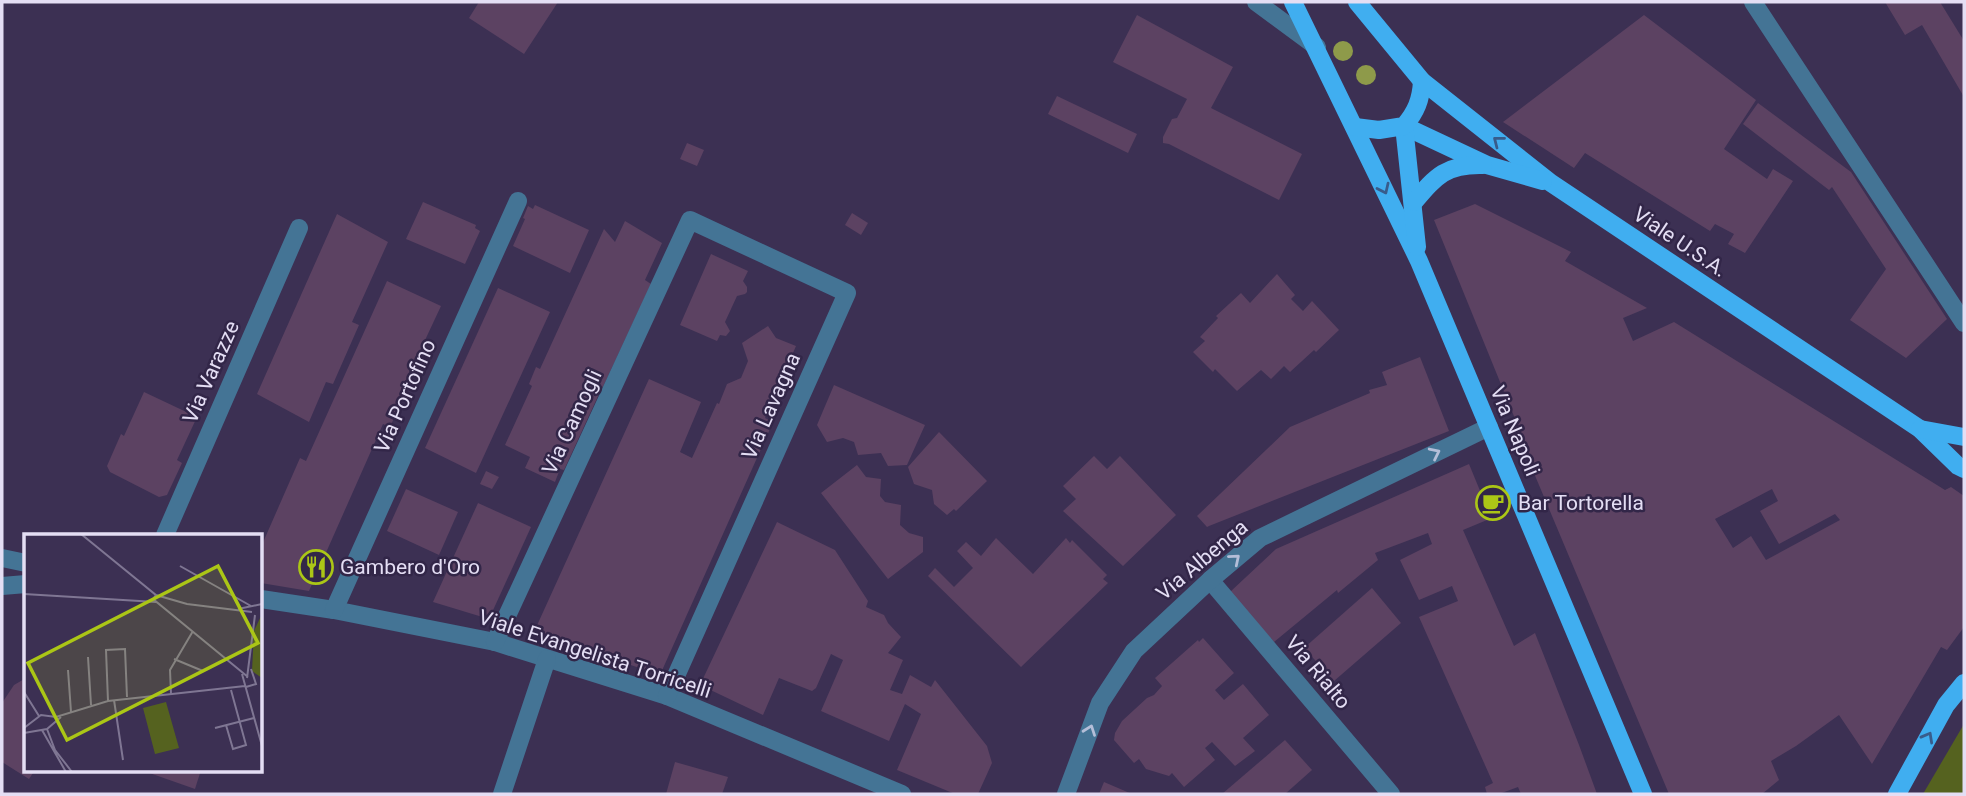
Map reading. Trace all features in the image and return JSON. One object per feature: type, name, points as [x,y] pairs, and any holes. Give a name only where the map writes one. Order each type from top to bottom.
[{"type":"main road","name":"Via Napoli","points":[[1293,2],[1419,261],[1643,794]]},
{"type":"main road","points":[[1357,2],[1422,81],[1418,106],[1404,126],[1419,261]]},
{"type":"main road","name":"Viale U.S.A.","points":[[1422,81],[1551,183],[1920,429],[1964,469]]},
{"type":"main road","points":[[1355,127],[1379,130],[1404,126],[1486,165],[1551,183]]},
{"type":"main road","points":[[1413,202],[1434,178],[1450,169],[1468,164],[1486,165]]},
{"type":"main road","name":"Viale U.S.A.","points":[[1920,429],[1964,437]]},
{"type":"main road","points":[[1897,794],[1946,705],[1964,684]]},
{"type":"street","points":[[1256,2],[1317,47]]},
{"type":"street","points":[[1753,2],[1964,323]]},
{"type":"street","name":"Via Portofino","points":[[334,610],[518,201]]},
{"type":"street","name":"Via Camogli","points":[[495,642],[690,220]]},
{"type":"street","name":"Via Lavagna","points":[[667,696],[847,293],[690,220]]},
{"type":"street","name":"Via Varazze","points":[[165,534],[299,228]]},
{"type":"street","name":"Via Albenga","points":[[1066,794],[1100,703],[1127,661],[1134,651],[1210,580],[1261,538],[1489,427]]},
{"type":"street","points":[[2,558],[24,563]]},
{"type":"street","name":"Via Rialto","points":[[1210,580],[1391,794]]},
{"type":"street","points":[[2,586],[24,584]]},
{"type":"street","name":"Viale Evangelista Torricelli","points":[[262,599],[334,610],[495,642],[667,696],[902,794]]},
{"type":"street","points":[[502,794],[547,659]]},
{"type":"green space","points":[[1964,724],[1964,794],[1923,794]]},
{"type":"building","points":[[479,2],[558,2],[524,54],[469,18]]},
{"type":"building","points":[[1885,2],[1940,2],[1964,41],[1964,97],[1922,25],[1905,35]]},
{"type":"building","points":[[1137,15],[1233,67],[1211,108],[1302,154],[1279,200],[1163,143],[1163,137],[1172,119],[1177,118],[1187,99],[1113,62]]},
{"type":"building","points":[[1644,15],[1756,100],[1724,149],[1767,179],[1773,169],[1793,181],[1745,253],[1728,244],[1734,234],[1715,224],[1710,231],[1585,153],[1574,168],[1503,122]]},
{"type":"building","points":[[1057,96],[1137,134],[1128,153],[1048,114]]},
{"type":"building","points":[[1758,103],[1851,172],[1947,319],[1906,358],[1850,320],[1886,269],[1832,187],[1829,190],[1743,124]]},
{"type":"building","points":[[687,143],[704,150],[697,166],[680,159]]},
{"type":"building","points":[[423,202],[476,225],[475,228],[480,231],[465,264],[406,239]]},
{"type":"building","points":[[1475,204],[1571,252],[1565,261],[1647,308],[1623,318],[1633,341],[1674,322],[1945,490],[1951,487],[1964,496],[1964,627],[1947,650],[1941,647],[1872,764],[1839,715],[1771,761],[1779,780],[1762,794],[1669,794],[1523,447],[1518,426],[1434,220]],"holes":[[[1772,489],[1778,501],[1760,511],[1779,544],[1835,514],[1840,520],[1766,560],[1751,536],[1733,548],[1715,519]]]},
{"type":"building","points":[[535,205],[589,230],[570,273],[513,246],[528,206],[533,209]]},
{"type":"building","points":[[852,213],[868,223],[861,235],[845,225]]},
{"type":"building","points":[[337,214],[388,242],[352,322],[359,325],[333,384],[326,382],[309,422],[257,394]]},
{"type":"building","points":[[625,221],[662,243],[645,280],[651,284],[603,387],[597,384],[594,391],[599,394],[564,470],[560,469],[555,482],[525,468],[530,457],[505,445],[532,386],[529,384],[536,367],[540,369],[604,229],[615,242]]},
{"type":"building","points":[[711,254],[748,271],[743,281],[747,292],[737,296],[725,322],[730,331],[726,336],[720,335],[717,341],[680,325]]},
{"type":"building","points":[[1277,274],[1295,295],[1291,299],[1303,311],[1312,301],[1339,330],[1290,372],[1284,366],[1271,379],[1261,370],[1237,391],[1193,352],[1205,341],[1200,337],[1218,318],[1216,316],[1241,293],[1250,303]]},
{"type":"building","points":[[387,281],[441,306],[404,385],[408,387],[390,427],[383,424],[309,591],[262,583],[262,545],[300,458],[306,461]]},
{"type":"building","points":[[498,288],[550,312],[476,473],[425,448]]},
{"type":"building","points":[[768,326],[776,338],[796,346],[765,418],[773,422],[660,675],[534,632],[649,379],[701,402],[680,452],[692,458],[727,384],[741,378],[748,361],[742,343]]},
{"type":"building","points":[[1420,357],[1449,431],[1207,527],[1197,516],[1290,427],[1370,393],[1369,390],[1387,385],[1382,372]]},
{"type":"building","points":[[834,385],[925,425],[907,465],[888,466],[881,453],[858,455],[854,442],[843,438],[827,442],[817,425]]},
{"type":"building","points":[[144,392],[197,417],[177,460],[182,463],[167,495],[159,497],[110,472],[107,466]]},
{"type":"building","points":[[939,432],[987,481],[956,511],[954,509],[947,515],[934,504],[932,490],[914,484],[908,467]]},
{"type":"building","points":[[1094,456],[1107,469],[1120,456],[1176,515],[1123,566],[1063,511],[1076,499],[1063,486]]},
{"type":"building","points":[[1469,464],[1490,515],[1485,516],[1487,520],[1463,530],[1514,646],[1535,633],[1597,794],[1521,794],[1518,787],[1499,794],[1487,794],[1485,787],[1493,783],[1419,617],[1458,601],[1452,586],[1419,600],[1400,560],[1432,544],[1428,533],[1375,553],[1378,560],[1274,642],[1230,592],[1276,549]]},
{"type":"building","points":[[857,465],[866,477],[881,479],[880,496],[885,502],[901,505],[900,525],[909,533],[923,537],[923,552],[888,579],[821,493]]},
{"type":"building","points":[[486,471],[499,477],[492,489],[480,484]]},
{"type":"building","points":[[406,489],[458,512],[439,555],[387,531]]},
{"type":"building","points":[[478,503],[531,527],[489,619],[433,602]]},
{"type":"building","points":[[777,522],[835,550],[868,601],[866,607],[884,615],[901,637],[888,653],[903,660],[890,690],[902,694],[910,675],[931,687],[935,680],[987,746],[992,763],[978,794],[955,794],[897,770],[921,714],[905,704],[889,741],[821,711],[843,660],[831,654],[816,688],[812,691],[779,678],[763,715],[700,685]]},
{"type":"building","points":[[996,538],[1033,574],[1066,538],[1070,543],[1072,540],[1107,575],[1103,579],[1108,583],[1021,667],[928,576],[935,568],[954,587],[973,568],[957,551],[966,542],[981,556]]},
{"type":"building","points":[[1372,588],[1401,623],[1334,681],[1304,648]]},
{"type":"building","points":[[1203,638],[1234,673],[1215,690],[1224,700],[1243,684],[1269,715],[1243,738],[1255,751],[1235,766],[1212,742],[1205,748],[1215,760],[1184,787],[1172,773],[1169,776],[1146,769],[1139,759],[1134,763],[1114,740],[1122,721],[1162,686],[1155,678]]},
{"type":"building","points":[[24,679],[24,772],[34,772],[29,779],[2,762],[2,703],[14,685]]},
{"type":"building","points":[[1285,740],[1312,770],[1285,794],[1222,794]]},
{"type":"building","points":[[675,762],[728,777],[722,794],[666,794]]},
{"type":"building","points":[[147,772],[200,772],[195,789]]},
{"type":"building","points":[[1104,782],[1132,794],[1099,794]]},
{"type":"place","name":"Bar Tortorella","points":[[1493,503]]},
{"type":"place","name":"Gambero d'Oro","points":[[316,567]]}]
